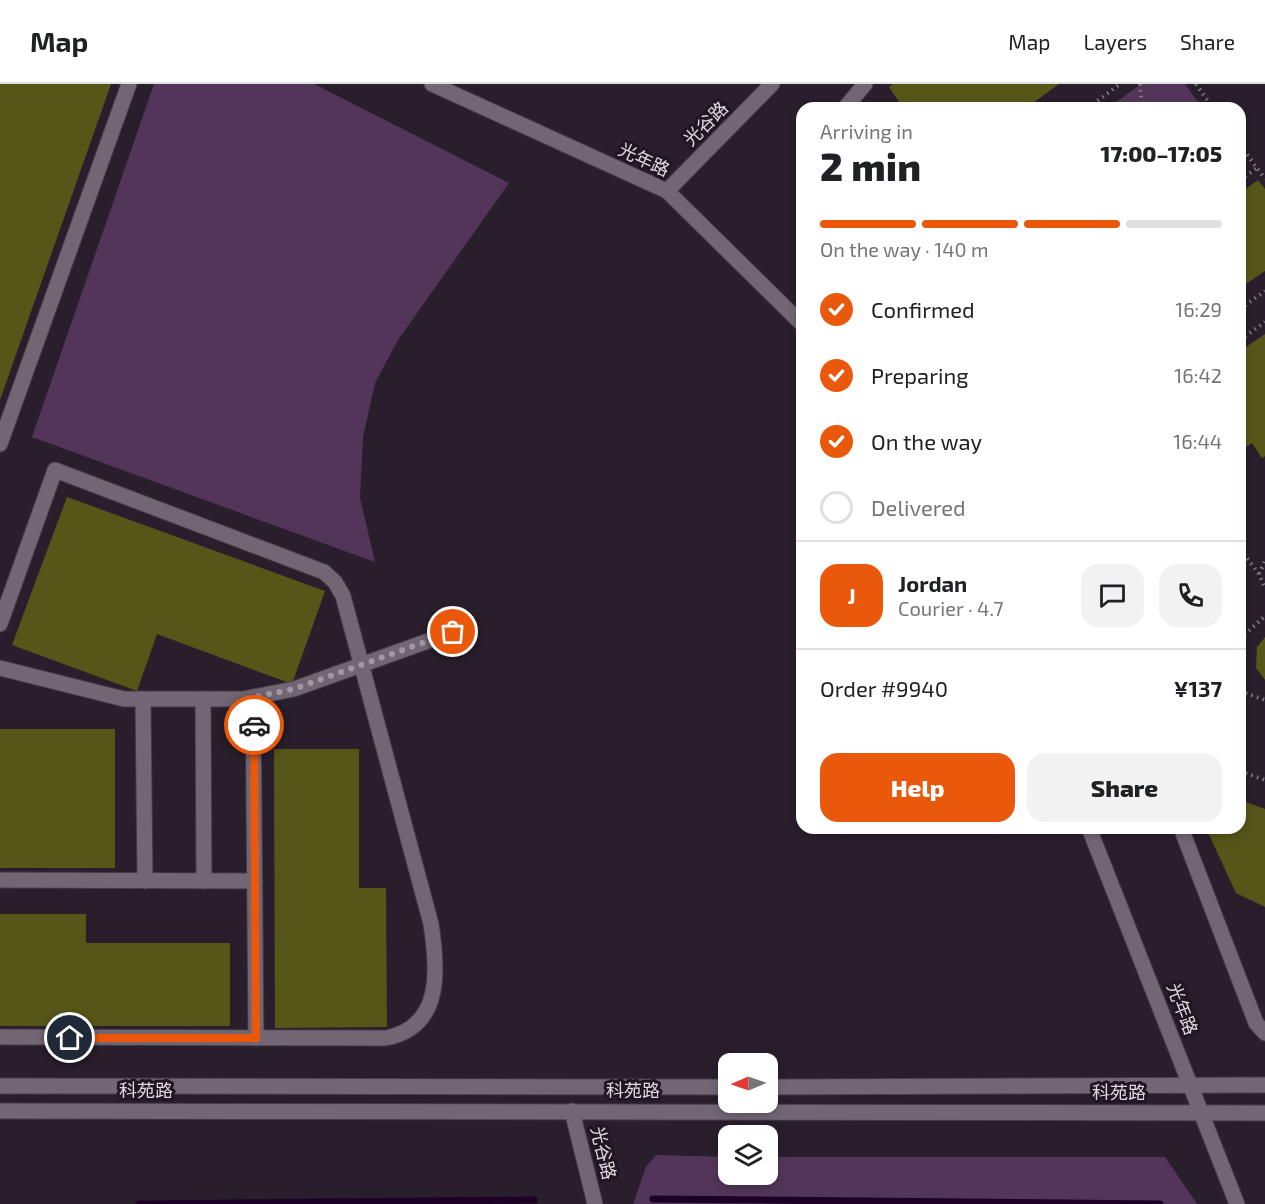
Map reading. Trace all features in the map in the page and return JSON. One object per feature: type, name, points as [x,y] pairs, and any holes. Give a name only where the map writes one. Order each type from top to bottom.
[{"type":"street","points":[[0,444],[129,84]]},
{"type":"street","name":"光年路","points":[[432,84],[667,191],[796,318]]},
{"type":"street","name":"光谷路","points":[[667,191],[772,84]]},
{"type":"street","points":[[850,102],[865,84]]},
{"type":"street","points":[[0,624],[55,470],[324,572],[335,582],[343,596],[431,924],[436,973],[422,1019],[399,1036],[386,1038],[0,1037]]},
{"type":"street","points":[[0,668],[114,698],[254,697],[294,689],[453,632]]},
{"type":"street","points":[[254,697],[256,1038]]},
{"type":"street","points":[[143,699],[145,881]]},
{"type":"street","points":[[203,699],[204,881]]},
{"type":"street","name":"光年路","points":[[1091,834],[1237,1204]]},
{"type":"street","points":[[1184,834],[1256,1023],[1265,1033]]},
{"type":"street","points":[[0,880],[255,881]]},
{"type":"street","name":"科苑路","points":[[778,1087],[1265,1085]]},
{"type":"street","name":"科苑路","points":[[0,1086],[718,1087]]},
{"type":"street","name":"科苑路","points":[[0,1111],[1265,1113]]},
{"type":"street","name":"光谷路","points":[[572,1111],[596,1204]]},
{"type":"path","points":[[1096,102],[1120,84]]},
{"type":"path","points":[[1140,84],[1142,102]]},
{"type":"path","points":[[1196,84],[1209,102]]},
{"type":"path","points":[[1246,153],[1265,178]]},
{"type":"path","points":[[1246,176],[1257,168]]},
{"type":"path","points":[[1246,305],[1265,291]]},
{"type":"path","points":[[1246,336],[1265,322]]},
{"type":"path","points":[[1246,557],[1259,574],[1265,588]]},
{"type":"path","points":[[1259,574],[1265,561]]},
{"type":"path","points":[[1246,633],[1265,616]]},
{"type":"path","points":[[1246,693],[1265,700]]},
{"type":"path","points":[[1246,773],[1265,780]]},
{"type":"shaded area","points":[[154,84],[314,84],[509,183],[398,340],[375,383],[363,437],[360,498],[375,562],[32,437]]},
{"type":"shaded area","points":[[1141,84],[1185,84],[1198,102],[1116,102]]},
{"type":"shaded area","points":[[656,1155],[718,1157],[718,1185],[778,1185],[778,1157],[1165,1157],[1197,1204],[633,1204],[646,1167]]},
{"type":"building","points":[[0,84],[111,84],[0,400]]},
{"type":"building","points":[[893,84],[1059,84],[1034,102],[899,102],[889,87]]},
{"type":"building","points":[[1258,180],[1265,189],[1265,271],[1246,284],[1246,189]]},
{"type":"building","points":[[1265,334],[1265,456],[1262,458],[1252,443],[1246,447],[1246,347]]},
{"type":"building","points":[[67,497],[325,591],[292,684],[157,634],[137,691],[12,645]]},
{"type":"building","points":[[1265,637],[1265,680],[1256,668],[1257,647]]},
{"type":"building","points":[[0,729],[115,729],[115,868],[0,868]]},
{"type":"building","points":[[274,749],[359,749],[359,888],[386,888],[387,1027],[275,1028]]},
{"type":"building","points":[[1246,802],[1265,809],[1265,907],[1236,893],[1209,834],[1246,834]]},
{"type":"building","points":[[0,914],[86,914],[86,943],[230,943],[230,1026],[0,1026]]},
{"type":"waterway","points":[[653,1199],[1160,1204]]},
{"type":"waterway","points":[[139,1204],[534,1200]]},
{"type":"way so far","points":[[254,725],[254,697],[294,689],[453,632]]},
{"type":"route","points":[[70,1038],[256,1038],[254,725]]}]
